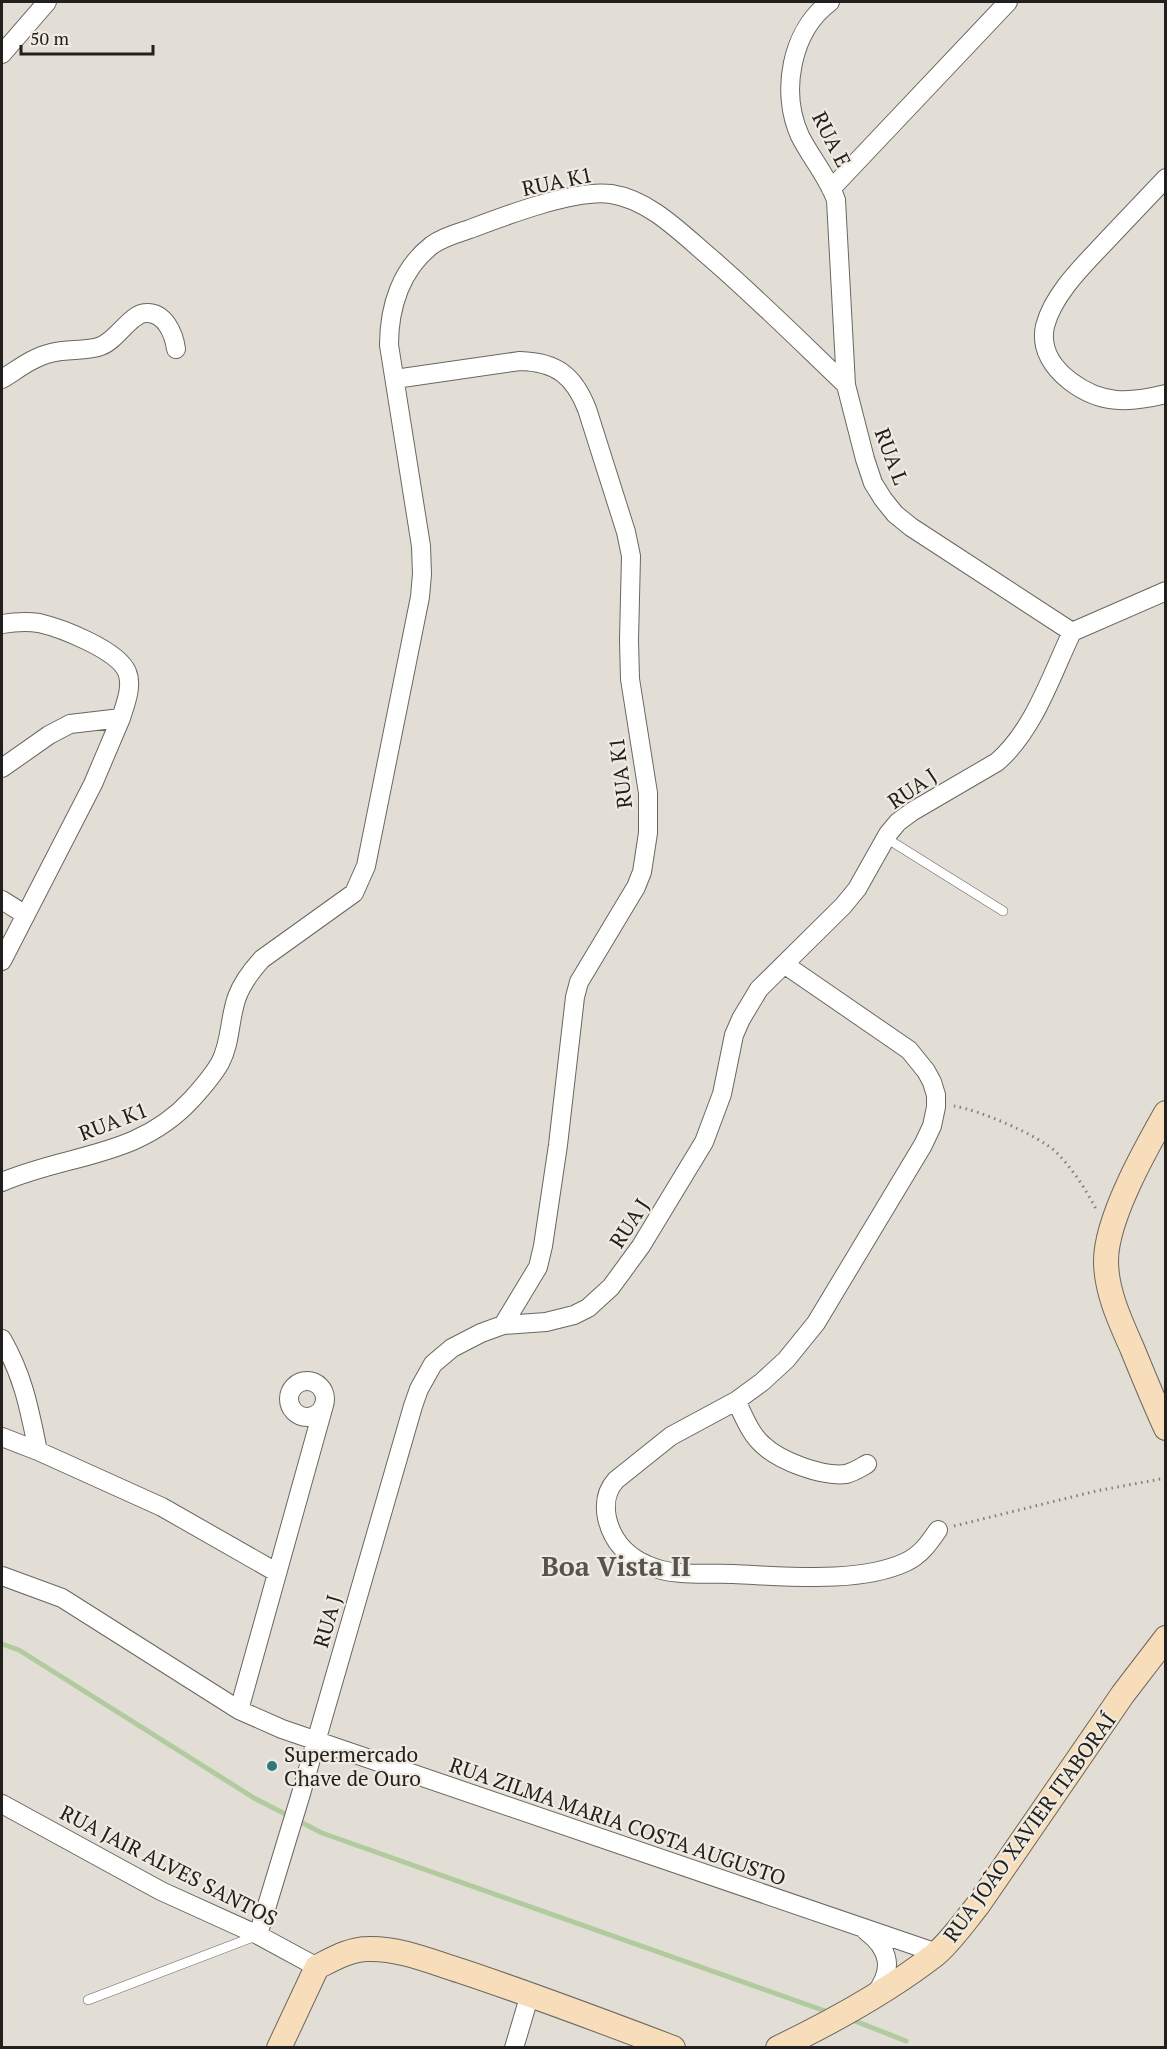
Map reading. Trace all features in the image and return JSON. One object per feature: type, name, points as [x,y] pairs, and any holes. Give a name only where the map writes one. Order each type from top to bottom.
[{"type":"street","points":[[2,54],[47,2]]},
{"type":"street","name":"RUA E","points":[[830,2],[813,17],[803,34],[795,55],[790,96],[799,132],[833,194]]},
{"type":"street","points":[[833,194],[1007,2]]},
{"type":"street","points":[[1166,178],[1079,271],[1049,315],[1045,328],[1047,354],[1055,367],[1078,387],[1092,394],[1123,401],[1166,394]]},
{"type":"street","name":"RUA K1","points":[[2,1182],[21,1174],[109,1150],[144,1137],[167,1123],[216,1070],[224,1055],[237,996],[252,970],[262,959],[341,904],[358,887],[366,866],[420,597],[422,574],[421,546],[389,345],[389,322],[403,280],[416,261],[434,244],[452,235],[535,206],[591,194],[609,194],[634,202],[663,218],[737,281],[846,385]]},
{"type":"street","name":"RUA L","points":[[833,194],[846,385],[873,483],[895,514],[925,537],[1072,632]]},
{"type":"street","points":[[2,379],[48,353],[100,347],[116,336],[136,316],[145,313],[153,314],[169,326],[176,349]]},
{"type":"street","name":"RUA K1","points":[[395,379],[520,361],[535,361],[562,373],[579,391],[587,409],[627,532],[631,556],[630,679],[648,792],[646,852],[636,887],[579,982],[543,1246],[533,1277],[503,1325]]},
{"type":"street","points":[[1072,632],[1166,591]]},
{"type":"street","points":[[2,624],[37,623],[78,636],[108,653],[127,670],[129,679],[129,688],[121,718],[93,784],[24,914],[2,961]]},
{"type":"street","name":"RUA J","points":[[258,1935],[419,1389],[433,1364],[442,1355],[481,1333],[503,1325],[546,1322],[574,1315],[588,1308],[600,1298],[627,1267],[648,1236],[704,1142],[722,1094],[734,1035],[759,989],[831,919],[857,889],[886,838],[898,822],[1007,754],[1034,713],[1072,632]]},
{"type":"street","points":[[2,768],[49,735],[70,724],[121,718]]},
{"type":"street","points":[[2,900],[24,914]]},
{"type":"street","points":[[784,964],[909,1050],[919,1060],[932,1082],[936,1104],[932,1126],[919,1153],[816,1323],[786,1360],[762,1382],[736,1401],[671,1436],[610,1485],[605,1501],[611,1532],[622,1548],[637,1560],[656,1569],[822,1577],[854,1575],[905,1563],[918,1556],[938,1530]]},
{"type":"street","points":[[1166,1113],[1138,1165],[1112,1229],[1106,1258],[1106,1274],[1118,1317],[1166,1428]]},
{"type":"street","points":[[2,1340],[15,1363],[25,1389],[39,1451]]},
{"type":"street","points":[[736,1401],[752,1432],[762,1444],[788,1461],[820,1471],[843,1474],[854,1472],[867,1464]]},
{"type":"street","points":[[239,1710],[324,1404]]},
{"type":"street","points":[[2,1437],[39,1451],[162,1508],[276,1572]]},
{"type":"street","name":"RUA ZILMA MARIA COSTA AUGUSTO","points":[[2,1576],[62,1598],[239,1710],[316,1742],[937,1953]]},
{"type":"street","name":"RUA JOÃO XAVIER ITABORAÍ","points":[[778,2048],[874,1996],[937,1953],[978,1905],[1123,1694],[1166,1638]]},
{"type":"street","name":"RUA JAIR ALVES SANTOS","points":[[2,1804],[161,1891],[258,1935],[317,1966]]},
{"type":"street","points":[[862,1928],[878,1941],[887,1961],[886,1976],[874,1996]]},
{"type":"street","points":[[279,2048],[317,1966],[353,1950],[380,1949],[426,1960],[530,1994],[673,2048]]},
{"type":"street","points":[[514,2048],[530,1994]]},
{"type":"lane","points":[[886,838],[1003,911]]},
{"type":"lane","points":[[88,2000],[258,1935]]},
{"type":"path","points":[[936,1104],[985,1114],[1054,1150],[1082,1183],[1100,1216],[1112,1229]]},
{"type":"path","points":[[938,1530],[1096,1491],[1166,1478]]},
{"type":"waterway","points":[[2,1644],[19,1650],[254,1798],[322,1833],[825,2011]]},
{"type":"waterway","points":[[850,2019],[906,2041]]},
{"type":"place","name":"Supermercado Chave de Ouro","points":[[272,1766]]},
{"type":"district","name":"Boa Vista II","points":[[616,1566]]}]
